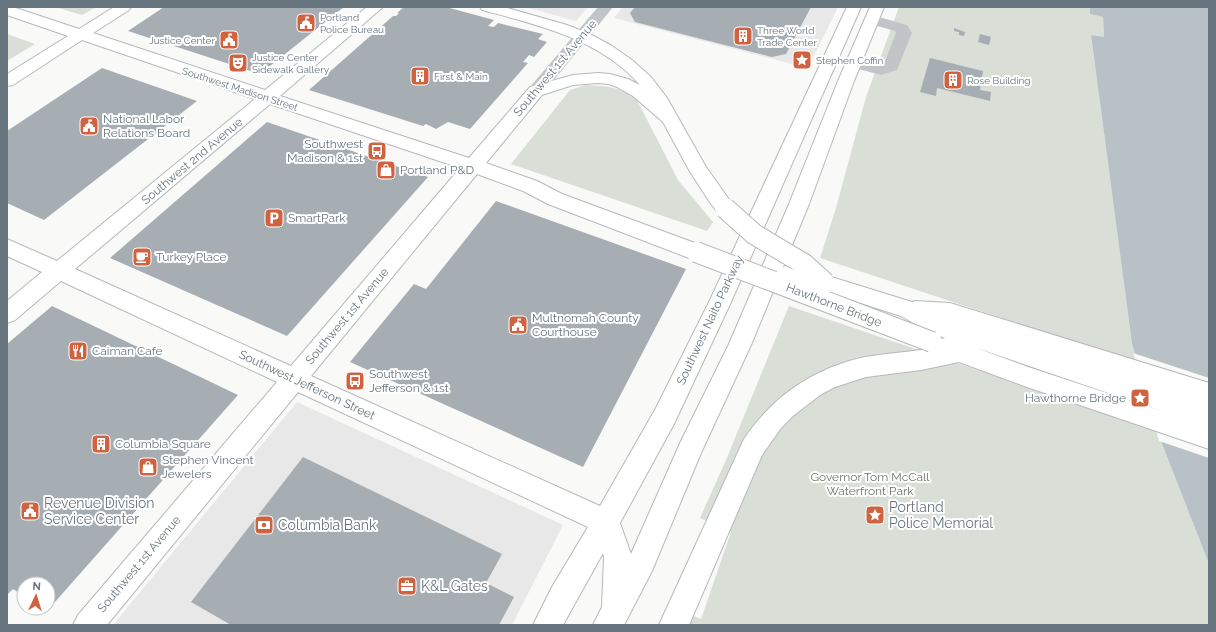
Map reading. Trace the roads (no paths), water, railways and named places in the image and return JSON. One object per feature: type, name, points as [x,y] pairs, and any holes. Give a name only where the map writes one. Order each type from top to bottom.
[{"type":"main road","points":[[7,81],[124,7]]},
{"type":"main road","name":"Southwest 2nd Avenue","points":[[7,314],[376,7]]},
{"type":"main road","name":"Hawthorne Bridge","points":[[487,7],[560,28],[580,36],[608,49],[631,66],[650,86],[670,118],[702,177],[725,208],[754,234],[804,264],[826,283]]},
{"type":"main road","name":"Southwest Naito Parkway","points":[[548,625],[562,597],[665,416],[720,302],[854,7]]},
{"type":"main road","name":"Southwest Madison Street","points":[[7,10],[472,167]]},
{"type":"main road","points":[[611,617],[642,561],[690,449],[740,346],[799,204],[853,63],[874,13]]},
{"type":"main road","points":[[536,91],[576,79],[609,79],[635,89],[670,118]]},
{"type":"main road","name":"Southwest 1st Avenue","points":[[88,625],[536,91]]},
{"type":"main road","name":"Hawthorne Bridge","points":[[472,167],[530,186],[555,199],[698,248],[793,280],[826,283],[908,310],[941,327],[1209,416]]},
{"type":"main road","name":"Southwest Jefferson Street","points":[[7,247],[606,522]]},
{"type":"main road","name":"Hawthorne Bridge","points":[[698,248],[820,301],[1027,377],[1209,438]]},
{"type":"main road","name":"Hawthorne Bridge","points":[[908,310],[950,312],[1209,394]]},
{"type":"main road","points":[[674,625],[753,447],[762,432],[774,418],[788,405],[814,387],[844,372],[872,366],[927,359],[960,352]]},
{"type":"main road","points":[[606,522],[618,557],[611,617]]},
{"type":"street","name":"Southwest 1st Avenue","points":[[536,91],[580,36],[606,7]]},
{"type":"street","points":[[853,63],[881,70],[891,67],[904,33],[902,28],[874,13]]},
{"type":"place","name":"Portland Police Bureau","points":[[306,23]]},
{"type":"place","name":"Three World Trade Center","points":[[743,36]]},
{"type":"place","name":"Justice Center","points":[[229,40]]},
{"type":"place","name":"Stephen Coffin","points":[[802,60]]},
{"type":"place","name":"Justice Center Sidewalk Gallery","points":[[238,63]]},
{"type":"place","name":"First & Main","points":[[420,76]]},
{"type":"place","name":"Rose Building","points":[[953,80]]},
{"type":"place","name":"National Labor Relations Board","points":[[89,126]]},
{"type":"place","name":"Southwest Madison & 1st","points":[[377,151]]},
{"type":"place","name":"Portland P&D","points":[[386,170]]},
{"type":"place","name":"SmartPark","points":[[274,218]]},
{"type":"place","name":"Turkey Place","points":[[142,257]]},
{"type":"place","name":"Multnomah County Courthouse","points":[[518,325]]},
{"type":"place","name":"Caiman Cafe","points":[[78,351]]},
{"type":"place","name":"Southwest Jefferson & 1st","points":[[355,381]]},
{"type":"place","name":"Hawthorne Bridge","points":[[1140,398]]},
{"type":"place","name":"Columbia Square","points":[[101,444]]},
{"type":"place","name":"Stephen Vincent Jewelers","points":[[148,467]]},
{"type":"place","name":"Revenue Division Service Center","points":[[30,511]]},
{"type":"place","name":"Portland Police Memorial","points":[[875,515]]},
{"type":"place","name":"Columbia Bank","points":[[264,525]]},
{"type":"place","name":"K&L Gates","points":[[407,586]]},
{"type":"park label","name":"Governor Tom McCall Waterfront Park","points":[[870,484]]}]
